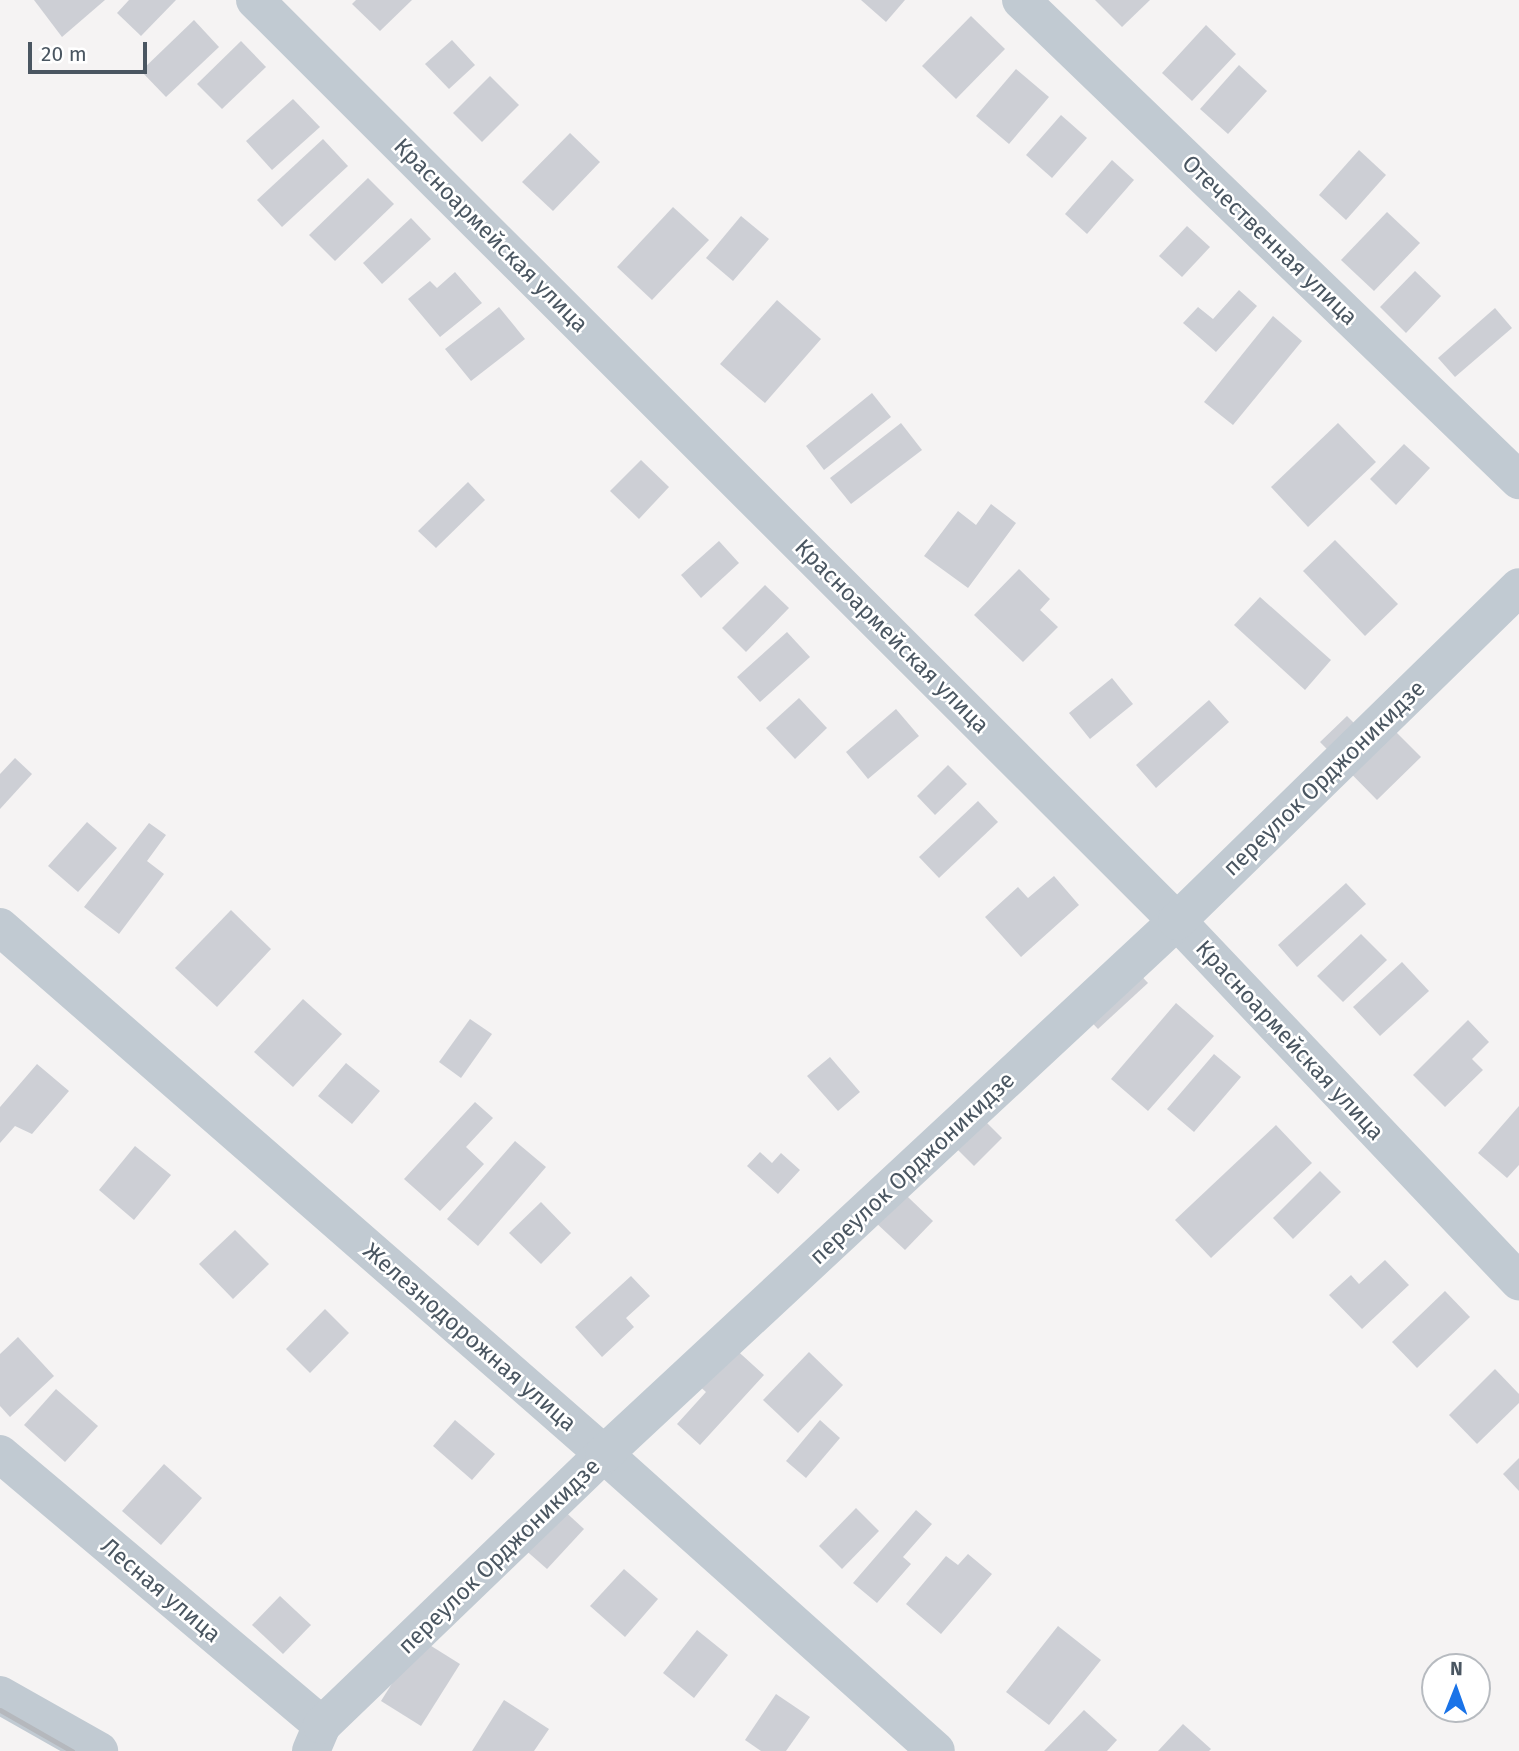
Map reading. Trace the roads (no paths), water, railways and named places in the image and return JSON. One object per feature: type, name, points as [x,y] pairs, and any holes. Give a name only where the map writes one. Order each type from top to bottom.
[{"type":"street","name":"Красноармейская улица","points":[[255,0],[1177,921],[1519,1282]]},
{"type":"street","name":"Отечественная улица","points":[[1021,0],[1519,480]]},
{"type":"street","name":"переулок Орджоникидзе","points":[[317,1738],[604,1454],[1177,921],[1519,587]]},
{"type":"street","name":"Железнодорожная улица","points":[[0,928],[604,1454],[936,1751]]},
{"type":"street","name":"Лесная улица","points":[[0,1454],[317,1738]]},
{"type":"street","points":[[0,1695],[99,1751]]},
{"type":"railway","points":[[0,1710],[72,1751]]}]
